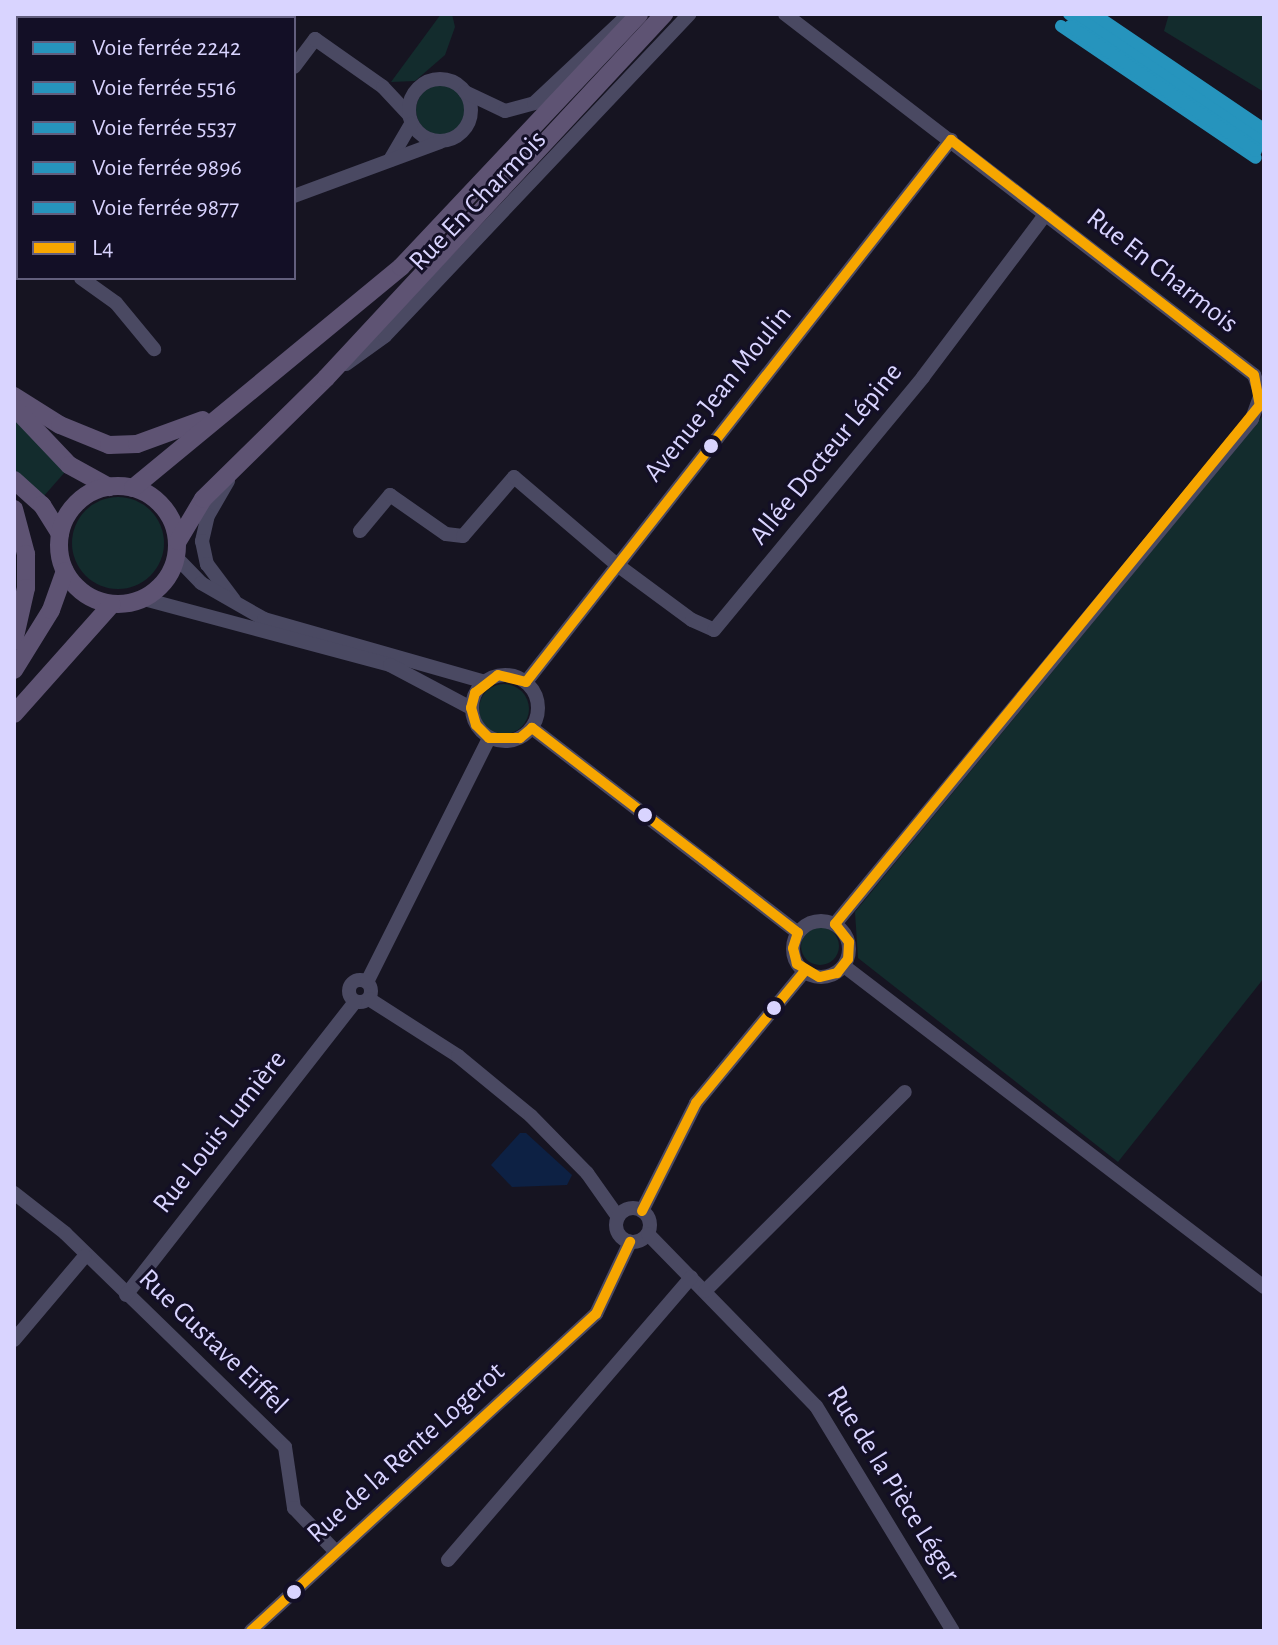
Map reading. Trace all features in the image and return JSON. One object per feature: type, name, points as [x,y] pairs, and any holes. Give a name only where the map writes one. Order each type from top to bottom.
[{"type":"main road","points":[[133,488],[401,267],[639,14]]},
{"type":"main road","points":[[65,571],[84,594],[112,604],[144,599],[170,574],[191,514],[326,378],[664,14]]},
{"type":"main road","points":[[14,396],[81,436],[118,446],[199,422],[256,386]]},
{"type":"main road","points":[[14,407],[75,469],[109,487],[133,488],[159,502],[177,549]]},
{"type":"main road","points":[[14,480],[42,505],[60,534],[65,571],[51,610],[14,670]]},
{"type":"main road","points":[[60,534],[77,503],[109,487]]},
{"type":"main road","points":[[14,509],[26,576],[14,641]]},
{"type":"main road","points":[[14,714],[112,604]]},
{"type":"street","points":[[383,87],[418,88],[443,79],[505,111],[534,103],[629,14]]},
{"type":"street","name":"Rue En Charmois","points":[[326,378],[385,336],[689,14]]},
{"type":"street","name":"Rue En Charmois","points":[[785,14],[1254,375],[1260,405],[835,924]]},
{"type":"street","points":[[296,64],[315,39],[383,87],[423,137],[441,142]]},
{"type":"street","points":[[389,161],[410,119],[418,88]]},
{"type":"street","points":[[296,195],[441,142],[466,127],[471,108],[465,92]]},
{"type":"street","name":"Avenue Jean Moulin","points":[[526,682],[951,140]]},
{"type":"street","name":"Allée Docteur Lépine","points":[[616,564],[692,620],[714,630],[925,374],[1046,214]]},
{"type":"street","points":[[84,280],[116,303],[154,349]]},
{"type":"street","points":[[241,610],[214,576],[203,553],[204,527],[242,460]]},
{"type":"street","points":[[360,531],[390,495],[446,534],[463,536],[514,477],[616,564]]},
{"type":"street","points":[[177,549],[194,578],[241,610],[485,682],[512,676],[526,682],[538,711],[532,728],[520,738],[489,738],[476,725],[471,708],[485,682]]},
{"type":"street","points":[[144,599],[390,665],[471,708]]},
{"type":"street","points":[[532,728],[798,933]]},
{"type":"street","points":[[489,738],[367,982],[362,1000],[458,1056],[531,1116],[587,1173],[618,1217],[617,1232],[630,1242],[648,1234],[650,1224],[642,1211],[632,1208],[618,1217]]},
{"type":"street","points":[[818,921],[835,924],[849,942],[844,966],[829,976],[804,972],[794,956],[798,933],[818,921]]},
{"type":"street","points":[[844,966],[1264,1287]]},
{"type":"street","points":[[642,1211],[696,1103],[804,972]]},
{"type":"street","name":"Rue Louis Lumière","points":[[126,1295],[362,1000],[350,986],[360,980],[367,982]]},
{"type":"street","points":[[705,1291],[905,1092]]},
{"type":"street","name":"Rue Gustave Eiffel","points":[[14,1193],[85,1256],[285,1447],[294,1508],[336,1552]]},
{"type":"street","name":"Rue de la Pièce Léger","points":[[648,1234],[816,1406],[953,1631]]},
{"type":"street","name":"Rue de la Rente Logerot","points":[[251,1631],[596,1314],[630,1242]]},
{"type":"street","points":[[14,1340],[85,1256]]},
{"type":"street","points":[[448,1560],[691,1277]]},
{"type":"green space","points":[[441,14],[452,14],[455,27],[445,55],[415,81],[391,82]]},
{"type":"green space","points":[[1169,14],[1264,14],[1264,92],[1164,31]]},
{"type":"green space","points":[[441,85],[459,92],[466,110],[459,128],[441,135],[423,128],[416,110],[423,92]]},
{"type":"green space","points":[[1264,414],[1264,978],[1118,1162],[858,958],[855,912]]},
{"type":"green space","points":[[14,418],[65,472],[43,497],[14,472]]},
{"type":"green space","points":[[118,497],[136,500],[151,510],[161,525],[164,543],[161,561],[151,576],[136,586],[118,589],[100,586],[85,576],[75,561],[72,543],[75,525],[85,510],[100,500]]},
{"type":"green space","points":[[504,684],[521,692],[529,709],[521,726],[504,734],[487,726],[479,709],[487,692]]},
{"type":"green space","points":[[820,927],[833,933],[839,946],[833,959],[820,965],[807,959],[801,946],[807,933]]},
{"type":"water","points":[[520,1133],[526,1133],[572,1175],[567,1185],[512,1187],[491,1165]]},
{"type":"rail line","name":"2242","points":[[1069,14],[1264,146]]},
{"type":"rail line","name":"5537","points":[[1078,14],[1264,139]]},
{"type":"rail line","name":"9896","points":[[1094,14],[1264,129]]},
{"type":"rail line","name":"5516","points":[[1061,26],[1256,158]]},
{"type":"rail line","name":"9877","points":[[1070,26],[1256,151]]},
{"type":"transit line","name":"L4","points":[[951,140],[1254,375],[1260,405],[835,924],[849,942],[848,959],[837,973],[819,977],[797,964],[793,948],[798,933],[712,866],[532,728],[520,738],[489,738],[476,725],[471,708],[475,693],[498,675],[526,682],[951,140]]},
{"type":"transit line","name":"L4","points":[[642,1211],[696,1103],[804,972]]},
{"type":"transit line","name":"L4","points":[[251,1631],[596,1314],[630,1242]]}]
